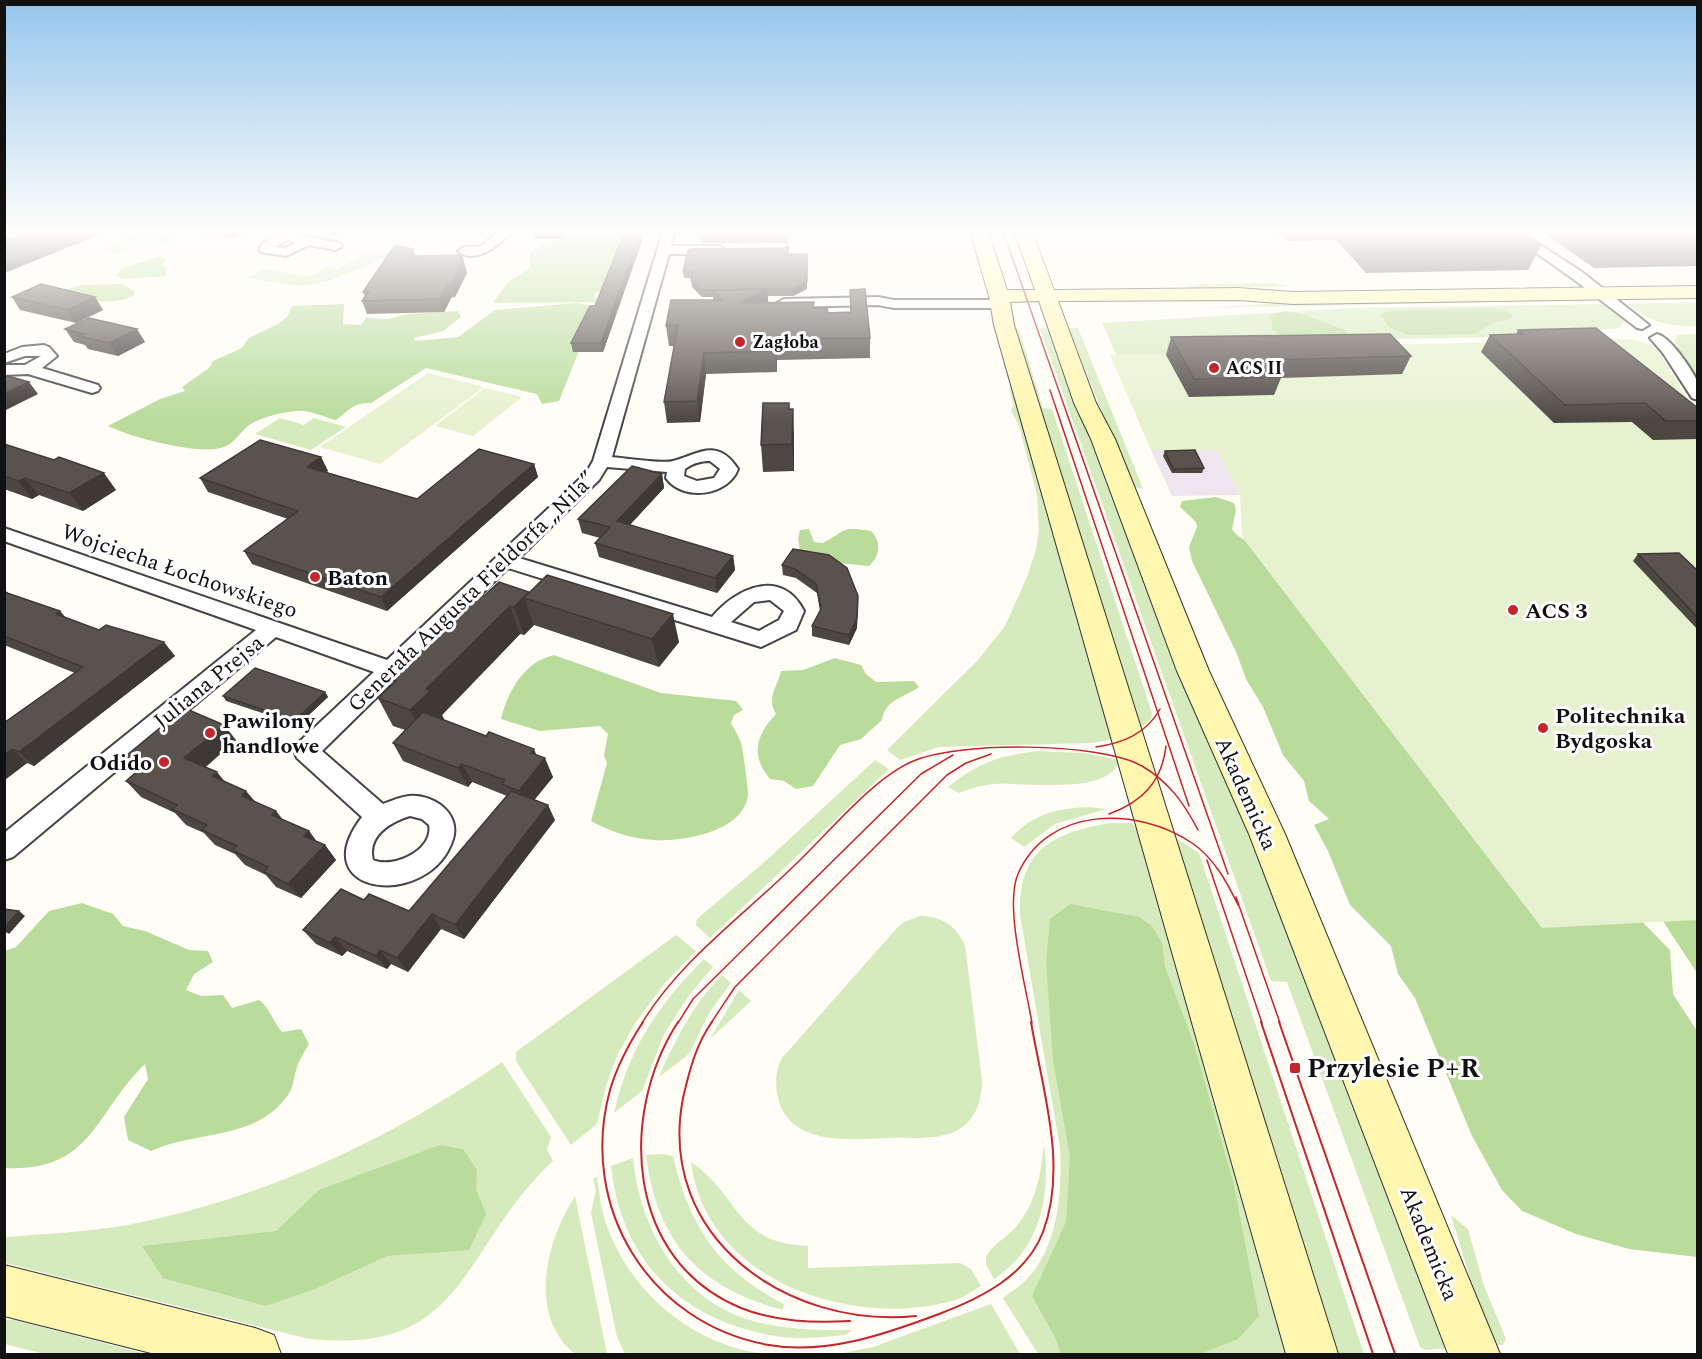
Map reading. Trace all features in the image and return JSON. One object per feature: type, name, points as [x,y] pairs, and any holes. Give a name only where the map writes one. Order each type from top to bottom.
[{"type":"street","name":"Generała Augusta Fieldorfa „Nila”","points":[[380,817],[306,751],[593,476],[602,461],[651,294]]},
{"type":"street","points":[[998,294],[1004,325],[1312,1354]]},
{"type":"street","name":"Akademicka","points":[[1045,294],[1193,670],[1267,834],[1474,1354]]},
{"type":"street","points":[[772,304],[878,301],[894,304],[1000,300],[1238,303],[1293,298],[1569,294]]},
{"type":"street","points":[[1602,294],[1642,325],[1654,327],[1665,334],[1657,338],[1669,350],[1698,395]]},
{"type":"street","points":[[648,304],[668,304]]},
{"type":"street","points":[[4,359],[18,346],[44,350],[49,356],[41,363],[4,379]]},
{"type":"street","points":[[4,370],[27,369],[92,388]]},
{"type":"street","name":"Generała Augusta Fieldorfa „Nila”","points":[[602,461],[676,467]]},
{"type":"street","name":"Wojciecha Łochowskiego","points":[[4,534],[392,670]]},
{"type":"street","points":[[506,561],[717,625]]},
{"type":"street","name":"Juliana Prejsa","points":[[4,849],[273,628]]},
{"type":"street","points":[[4,1290],[255,1354]]},
{"type":"shaded area","points":[[1217,449],[1240,495],[1172,496],[1151,450]]},
{"type":"green space","points":[[76,294],[135,295],[108,302]]},
{"type":"green space","points":[[499,294],[595,294],[594,298],[601,298],[598,302],[493,303]]},
{"type":"green space","points":[[1602,300],[1202,308],[1318,301]]},
{"type":"green space","points":[[1697,302],[1697,326],[1660,322],[1628,304]]},
{"type":"green space","points":[[576,303],[604,308],[586,333],[559,401],[542,404],[537,394],[426,368],[371,403],[352,407],[336,420],[306,411],[277,414],[252,423],[224,447],[199,449],[165,444],[108,426],[160,399],[185,391],[182,387],[209,368],[213,361],[242,348],[249,338],[278,324],[287,317],[292,306],[344,304],[343,324],[361,325],[366,318],[388,319],[408,314],[458,311],[461,317],[443,331],[414,338],[415,341],[458,337],[495,310]]},
{"type":"green space","points":[[1603,304],[1626,319],[1619,328],[1577,332],[1568,336],[1386,339],[1370,350],[1117,356],[1102,323],[1352,308]]},
{"type":"green space","points":[[1491,308],[1504,310],[1513,315],[1511,319],[1494,322],[1474,334],[1408,335],[1389,327],[1380,314],[1387,311]]},
{"type":"green space","points":[[1285,311],[1301,314],[1343,329],[1348,333],[1344,337],[1279,336],[1272,329],[1272,322],[1268,316]]},
{"type":"green space","points":[[1040,328],[1046,328],[1077,413],[1090,432],[1451,1348],[1425,1350],[1420,1347],[1287,982],[1271,981]]},
{"type":"green space","points":[[1069,328],[1078,328],[1143,489],[1131,486]]},
{"type":"green space","points":[[1013,329],[1019,329],[1043,408],[1052,409],[1152,713],[1151,719],[1138,730]]},
{"type":"green space","points":[[1697,334],[1697,383],[1675,348],[1678,347],[1675,344],[1677,335]]},
{"type":"green space","name":"Politechnika Bydgoska","points":[[1630,339],[1655,346],[1697,415],[1697,920],[1542,928],[1242,537],[1240,495],[1217,450],[1151,450],[1110,355],[1380,350],[1377,345]]},
{"type":"green space","points":[[428,373],[484,387],[380,464],[320,447]]},
{"type":"green space","points":[[1008,386],[1018,401],[1115,739],[1091,743],[939,747],[900,760],[887,750],[978,660],[1005,626],[1027,577],[1036,550],[1039,530],[1037,495],[1019,426],[1011,410],[1014,406]]},
{"type":"green space","points":[[485,388],[522,397],[473,436],[435,426]]},
{"type":"green space","points":[[280,418],[304,425],[314,418],[346,427],[311,450],[255,434]]},
{"type":"green space","points":[[1216,497],[1234,503],[1236,510],[1232,529],[1236,534],[1250,542],[1273,547],[1670,950],[1673,994],[1697,1031],[1697,1257],[1629,1249],[1576,1234],[1522,1211],[1502,1190],[1472,1136],[1415,998],[1398,974],[1391,946],[1350,905],[1328,851],[1314,825],[1329,819],[1309,801],[1304,781],[1283,755],[1263,707],[1246,679],[1237,654],[1192,561],[1189,547],[1197,527],[1196,522],[1180,507],[1182,501]]},
{"type":"green space","points":[[809,529],[814,542],[823,543],[848,529],[871,531],[878,544],[876,558],[869,566],[838,563],[800,551],[798,539],[800,530]]},
{"type":"green space","points":[[554,655],[661,693],[736,701],[743,710],[734,715],[731,723],[741,743],[748,794],[744,807],[736,818],[710,832],[665,840],[629,836],[591,821],[607,763],[604,755],[608,734],[600,726],[540,731],[501,719],[508,698],[519,679],[534,664]]},
{"type":"green space","points":[[835,658],[861,665],[866,674],[876,682],[914,681],[919,687],[891,703],[882,720],[861,739],[840,745],[813,786],[796,789],[784,781],[770,779],[760,762],[758,745],[764,730],[776,714],[772,698],[781,671],[803,670]]},
{"type":"green space","points":[[1038,751],[1084,753],[1119,760],[1113,771],[1100,779],[1084,783],[994,784],[959,793],[948,787],[990,762],[1012,755]]},
{"type":"green space","points":[[875,760],[889,769],[710,938],[696,925],[697,919],[769,858]]},
{"type":"green space","points":[[1090,807],[1106,809],[1055,824],[1024,847],[1011,838],[1028,823],[1046,814]]},
{"type":"green space","points":[[1110,823],[1132,823],[1142,837],[1290,1354],[1038,1354],[1003,1298],[1025,1281],[1045,1252],[1056,1218],[1060,1183],[1060,1148],[1020,915],[1025,875],[1032,860],[1042,848],[1056,839],[1071,832]]},
{"type":"green space","points":[[1697,833],[1697,973],[1651,903]]},
{"type":"green space","points":[[1171,835],[1199,853],[1364,1354],[1332,1354]]},
{"type":"green space","points":[[82,903],[113,914],[123,926],[145,931],[189,950],[208,951],[213,962],[194,974],[186,990],[201,996],[223,995],[232,1008],[259,1000],[282,1032],[301,1029],[309,1044],[298,1064],[290,1092],[275,1110],[242,1127],[168,1144],[151,1151],[128,1140],[124,1117],[148,1079],[145,1064],[89,1136],[75,1150],[57,1160],[34,1167],[5,1168],[5,951],[16,947],[49,911]]},
{"type":"green space","points":[[1070,904],[1139,917],[1152,926],[1162,943],[1165,967],[1193,1041],[1234,1185],[1259,1316],[1238,1339],[1200,1354],[1061,1354],[1055,1337],[1032,1296],[1066,1222],[1070,1157],[1053,1060],[1046,962],[1050,919]]},
{"type":"green space","points":[[920,916],[928,916],[947,923],[953,927],[965,945],[982,1080],[980,1098],[973,1116],[957,1130],[929,1138],[840,1139],[824,1137],[795,1125],[785,1114],[776,1088],[778,1068],[782,1058],[897,928],[904,922]]},
{"type":"green space","points":[[676,935],[696,951],[664,984],[634,1025],[617,1056],[606,1086],[597,1124],[571,1145],[516,1061],[516,1052]]},
{"type":"green space","points":[[704,959],[713,967],[690,994],[664,1034],[642,1091],[614,1113],[628,1068],[647,1029],[673,993]]},
{"type":"green space","points":[[722,975],[731,983],[709,1013],[689,1054],[659,1077],[686,1023],[702,998]]},
{"type":"green space","points":[[739,990],[751,1001],[710,1039]]},
{"type":"green space","points":[[502,1062],[551,1137],[547,1150],[553,1161],[522,1194],[455,1290],[430,1314],[399,1331],[358,1340],[305,1338],[5,1263],[4,1237],[127,1225],[227,1200],[275,1183],[370,1141],[460,1090]]},
{"type":"green space","points":[[440,1145],[463,1149],[477,1170],[476,1189],[486,1214],[469,1250],[387,1256],[315,1289],[266,1306],[163,1278],[142,1246],[276,1231],[319,1190]]},
{"type":"green space","points":[[1044,1145],[1046,1183],[1039,1220],[1022,1253],[1010,1267],[994,1279],[986,1265],[986,1257],[1027,1212],[1036,1191]]},
{"type":"green space","points":[[646,1155],[673,1156],[688,1204],[710,1244],[741,1277],[784,1304],[783,1310],[753,1301],[728,1289],[687,1257],[672,1236],[660,1213],[652,1186]]},
{"type":"green space","points":[[633,1158],[644,1210],[655,1235],[668,1258],[684,1279],[704,1297],[727,1311],[765,1324],[803,1329],[853,1330],[845,1335],[793,1338],[776,1336],[742,1328],[712,1316],[685,1301],[662,1281],[643,1258],[628,1231],[617,1200],[611,1166]]},
{"type":"green space","points":[[691,1162],[707,1175],[740,1216],[752,1227],[784,1243],[808,1246],[808,1268],[960,1263],[971,1269],[981,1286],[956,1300],[912,1308],[870,1308],[828,1300],[788,1286],[753,1265],[723,1237],[702,1203]]},
{"type":"green space","points":[[597,1177],[603,1214],[613,1241],[626,1265],[643,1288],[685,1325],[736,1348],[764,1354],[625,1354],[617,1337],[591,1213],[596,1190],[593,1179]]},
{"type":"green space","points":[[575,1196],[607,1354],[575,1354],[560,1338],[551,1319],[546,1299],[546,1277],[550,1255],[556,1234]]},
{"type":"green space","points":[[1451,1215],[1468,1229],[1484,1286],[1506,1339],[1503,1345],[1490,1345]]},
{"type":"green space","points":[[991,1304],[1020,1354],[838,1354],[873,1347]]},
{"type":"green space","points":[[4,1320],[15,1320],[146,1354],[44,1354],[5,1344]]},
{"type":"building","points":[[18,294],[84,294],[95,297],[67,310],[12,297]]},
{"type":"building","points":[[367,294],[442,294],[440,299],[362,301]]},
{"type":"building","points":[[600,294],[618,294],[601,343],[571,343],[590,306],[595,306]]},
{"type":"building","points":[[716,294],[757,294],[740,303],[814,302],[813,308],[827,308],[828,313],[851,312],[850,294],[866,294],[870,338],[776,339],[775,351],[704,353],[697,401],[664,402],[678,325],[666,326],[671,300],[722,300]]},
{"type":"building","points":[[89,318],[137,329],[109,343],[79,336],[84,334],[65,329]]},
{"type":"building","points":[[1596,328],[1698,408],[1698,421],[1666,421],[1645,403],[1565,405],[1490,335],[1523,334],[1518,330]]},
{"type":"building","points":[[1390,334],[1411,356],[1269,360],[1281,377],[1194,379],[1171,337]]},
{"type":"building","points":[[4,375],[29,382],[4,394]]},
{"type":"building","points":[[763,403],[789,403],[789,409],[793,409],[792,444],[761,445]]},
{"type":"building","points":[[260,440],[321,457],[307,467],[417,499],[479,449],[534,464],[381,597],[244,551],[298,511],[200,478]]},
{"type":"building","points":[[4,444],[54,460],[59,457],[104,473],[69,493],[25,478],[18,481],[4,476]]},
{"type":"building","points":[[1195,450],[1204,468],[1173,469],[1165,451]]},
{"type":"building","points":[[632,466],[662,474],[617,521],[733,556],[715,578],[595,543],[610,527],[578,519]]},
{"type":"building","points":[[793,549],[829,555],[847,568],[858,596],[857,618],[849,635],[812,626],[821,609],[816,584],[795,569],[782,565]]},
{"type":"building","points":[[1679,553],[1698,571],[1698,618],[1638,554]]},
{"type":"building","points":[[547,575],[673,614],[652,639],[524,598]]},
{"type":"building","points":[[499,582],[529,592],[514,607],[510,606],[426,689],[430,691],[410,710],[378,698],[396,681],[392,679],[426,646],[422,645],[480,595],[484,596]]},
{"type":"building","points":[[4,592],[60,611],[56,614],[99,630],[106,625],[164,642],[19,752],[12,749],[4,755],[4,723],[83,667],[4,636]]},
{"type":"building","points":[[255,668],[325,692],[292,723],[274,716],[276,714],[223,696]]},
{"type":"building","points":[[184,708],[224,725],[184,758],[217,772],[212,776],[246,791],[242,796],[276,811],[272,815],[309,831],[304,836],[325,845],[288,884],[264,872],[268,867],[232,850],[237,846],[202,830],[207,825],[172,809],[177,805],[126,781],[141,768],[121,760]]},
{"type":"building","points":[[423,712],[486,736],[489,732],[534,749],[531,753],[545,758],[519,791],[502,784],[505,780],[462,764],[458,768],[393,743]]},
{"type":"building","points":[[511,791],[548,805],[455,925],[432,914],[397,958],[380,950],[376,956],[335,937],[330,943],[303,930],[341,889],[364,900],[369,894],[409,911]]},
{"type":"building","points":[[4,909],[19,911],[4,928]]},
{"type":"tram line","points":[[1025,294],[1228,874]]},
{"type":"tram line","points":[[1050,390],[1158,712]]},
{"type":"tram line","points":[[1158,712],[1160,709]]},
{"type":"tram line","points":[[1096,747],[1133,736],[1148,725],[1158,712]]},
{"type":"tram line","points":[[1158,712],[1189,806]]},
{"type":"tram line","points":[[1157,776],[1164,759],[1166,746]]},
{"type":"tram line","points":[[642,1023],[658,1000],[695,957],[779,880],[867,793],[882,780],[911,762],[932,755],[960,750],[1027,747],[1062,749],[1122,758],[1142,766],[1157,776]]},
{"type":"tram line","points":[[711,1023],[735,987],[947,775],[966,763],[991,754]]},
{"type":"tram line","points":[[678,1023],[693,999],[921,774],[953,755]]},
{"type":"tram line","points":[[1109,814],[1140,797],[1157,776]]},
{"type":"tram line","points":[[1157,776],[1181,802],[1198,830]]},
{"type":"tram line","points":[[1032,1023],[1015,925],[1014,888],[1018,874],[1032,852],[1050,835],[1072,825],[1096,819],[1121,819],[1146,823],[1170,831],[1192,843],[1207,856],[1224,879],[1238,905]]},
{"type":"tram line","points":[[1207,860],[1262,1023]]},
{"type":"tram line","points":[[1236,897],[1280,1023]]},
{"type":"tram line","points":[[643,1022],[624,1055],[613,1081],[603,1134],[604,1176],[615,1217],[632,1254],[658,1286],[689,1313],[726,1333],[769,1345],[790,1347],[834,1345],[855,1341],[955,1308],[1000,1284],[1014,1273],[1035,1248],[1043,1232],[1050,1207],[1053,1154],[1046,1100],[1031,1022]]},
{"type":"tram line","points":[[678,1022],[659,1059],[646,1099],[641,1141],[644,1182],[655,1221],[674,1257],[703,1286],[754,1313],[795,1320],[850,1321]]},
{"type":"tram line","points":[[712,1022],[697,1049],[688,1078],[683,1098],[680,1148],[690,1193],[711,1232],[741,1264],[779,1290],[822,1307],[868,1316],[916,1316]]},
{"type":"tram line","points":[[1261,1022],[1373,1354]]},
{"type":"tram line","points":[[1279,1022],[1395,1354]]},
{"type":"place","name":"Zagłoba","points":[[740,342]]},
{"type":"place","name":"ACS II","points":[[1214,368]]},
{"type":"place","name":"Baton","points":[[315,577]]},
{"type":"place","name":"ACS 3","points":[[1513,610]]},
{"type":"place","name":"Politechnika Bydgoska","points":[[1543,728]]},
{"type":"place","name":"Pawilony handlowe","points":[[210,733]]},
{"type":"place","name":"Odido","points":[[164,762]]},
{"type":"place","name":"Przylesie P+R","points":[[1295,1068]]}]
